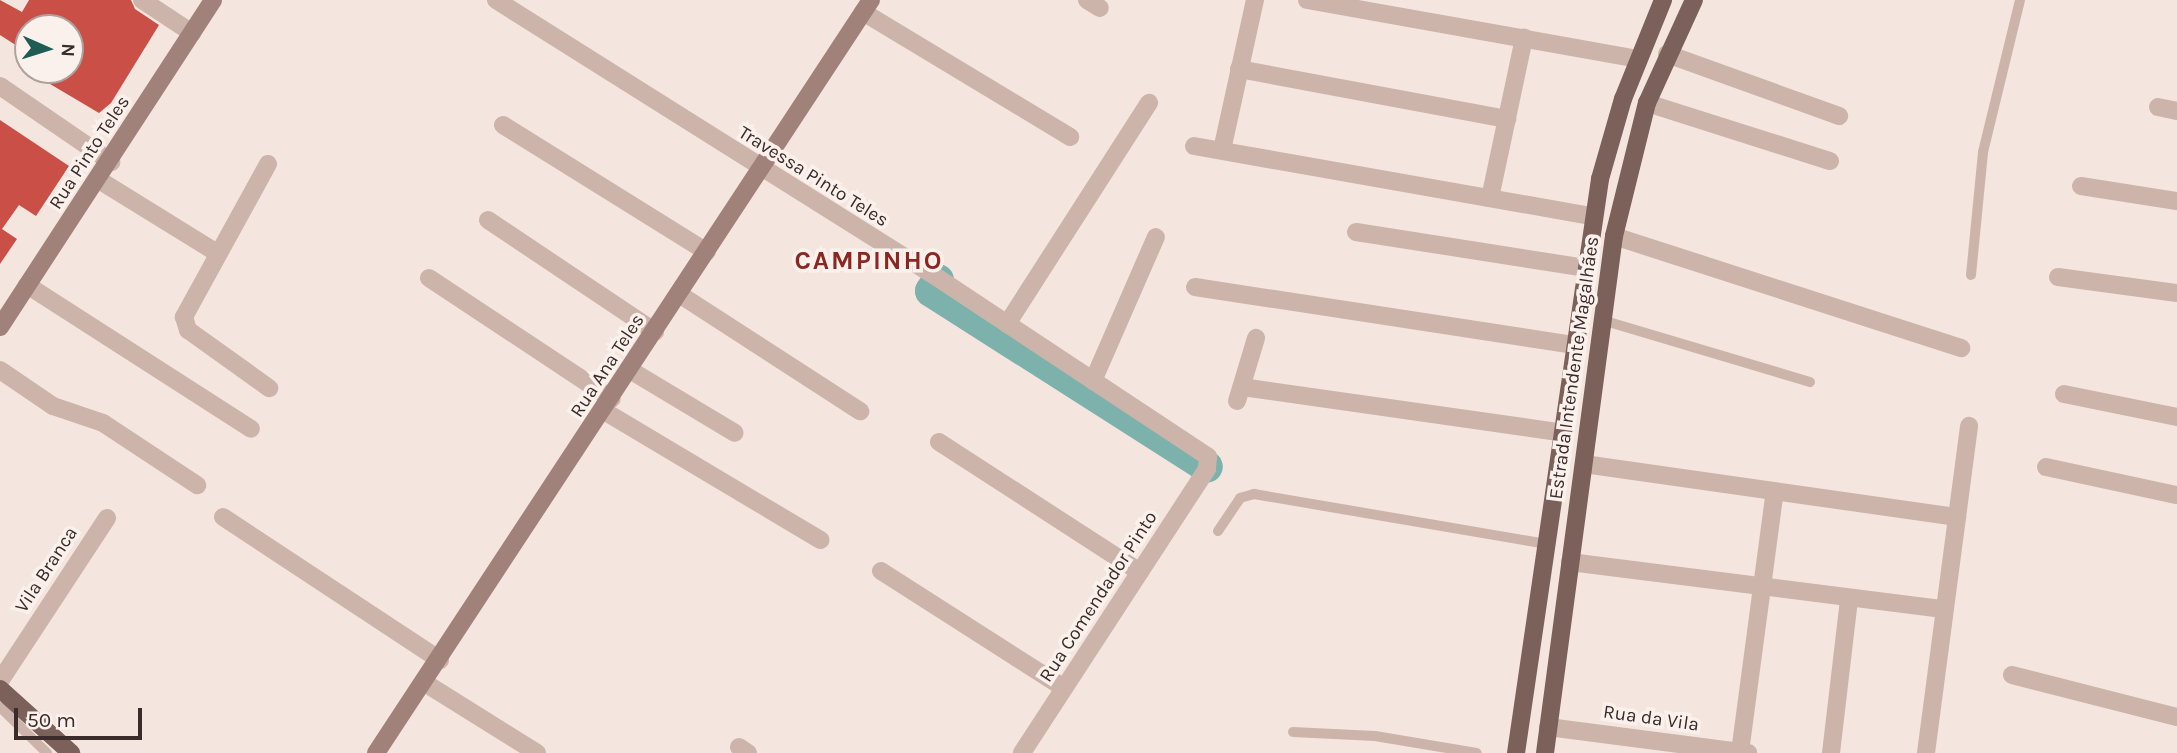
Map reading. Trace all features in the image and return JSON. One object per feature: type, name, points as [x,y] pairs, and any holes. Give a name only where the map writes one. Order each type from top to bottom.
[{"type":"main road","name":"Estrada Intendente Magalhães","points":[[1516,753],[1593,216],[1608,143],[1637,59],[1663,0]]},
{"type":"main road","name":"Estrada Intendente Magalhães","points":[[1545,753],[1614,236],[1647,103],[1667,54],[1694,0]]},
{"type":"main road","points":[[0,689],[71,753]]},
{"type":"street","points":[[142,0],[192,33]]},
{"type":"street","name":"Rua Pinto Teles","points":[[0,327],[111,162],[213,0]]},
{"type":"street","name":"Travessa Pinto Teles","points":[[496,0],[761,171],[1007,324],[1208,457],[1210,463]]},
{"type":"street","points":[[1222,150],[1255,0]]},
{"type":"street","points":[[1307,0],[1637,59]]},
{"type":"street","points":[[867,6],[1070,137]]},
{"type":"street","name":"Rua Ana Teles","points":[[376,753],[608,405],[867,6]]},
{"type":"street","points":[[1490,198],[1524,38]]},
{"type":"street","points":[[1667,54],[1839,116]]},
{"type":"street","points":[[1239,69],[1507,119]]},
{"type":"street","points":[[0,86],[111,162]]},
{"type":"street","points":[[1007,324],[1149,103]]},
{"type":"street","points":[[1647,103],[1830,161]]},
{"type":"street","points":[[2158,107],[2177,111]]},
{"type":"street","points":[[503,125],[707,252]]},
{"type":"street","points":[[1194,146],[1593,216]]},
{"type":"street","points":[[268,164],[186,309],[185,324],[270,388]]},
{"type":"street","points":[[99,180],[217,253]]},
{"type":"street","points":[[2081,186],[2177,201]]},
{"type":"street","points":[[488,220],[655,332]]},
{"type":"street","points":[[1356,232],[1585,268]]},
{"type":"street","points":[[1614,236],[1961,348]]},
{"type":"street","points":[[1093,381],[1156,237]]},
{"type":"street","points":[[2058,276],[2177,293]]},
{"type":"street","points":[[429,278],[608,405],[820,540]]},
{"type":"street","points":[[27,285],[251,429]]},
{"type":"street","points":[[1195,287],[1574,345]]},
{"type":"street","points":[[679,294],[860,411]]},
{"type":"street","points":[[1256,338],[1240,394],[1564,433]]},
{"type":"street","points":[[0,370],[53,406],[103,423],[197,485]]},
{"type":"street","points":[[631,370],[735,433]]},
{"type":"street","points":[[2064,394],[2177,417]]},
{"type":"street","points":[[1926,753],[1969,426]]},
{"type":"street","points":[[939,442],[1140,572]]},
{"type":"street","name":"Rua Comendador Pinto","points":[[1022,753],[1210,463]]},
{"type":"street","points":[[1584,464],[1957,517]]},
{"type":"street","points":[[2046,467],[2177,495]]},
{"type":"street","points":[[1740,752],[1775,491]]},
{"type":"street","name":"Vila Branca","points":[[0,681],[107,517]]},
{"type":"street","points":[[223,517],[440,660]]},
{"type":"street","points":[[1570,562],[1762,589],[1943,608]]},
{"type":"street","points":[[881,571],[1064,688]]},
{"type":"street","points":[[1832,753],[1849,599]]},
{"type":"street","points":[[2012,675],[2177,717]]},
{"type":"street","points":[[425,683],[537,753]]},
{"type":"street","name":"Rua da Vila","points":[[1548,727],[1748,753]]},
{"type":"lane","points":[[1971,275],[1983,152],[2020,0]]},
{"type":"lane","points":[[1602,320],[1810,382]]},
{"type":"lane","points":[[1218,531],[1240,498],[1254,495],[1546,544]]},
{"type":"lane","points":[[0,707],[47,753]]},
{"type":"lane","points":[[1293,732],[1375,736],[1477,753]]},
{"type":"building","points":[[0,0],[22,12],[29,0],[131,0],[135,9],[159,25],[111,103],[99,113],[50,84],[84,84],[84,14],[14,14],[14,44],[0,35]]},
{"type":"building","points":[[0,120],[69,166],[36,216],[19,205],[2,229],[17,239],[0,264]]},
{"type":"waterway","points":[[938,280],[931,291],[1207,467]]},
{"type":"district","name":"CAMPINHO","points":[[869,261]]}]
